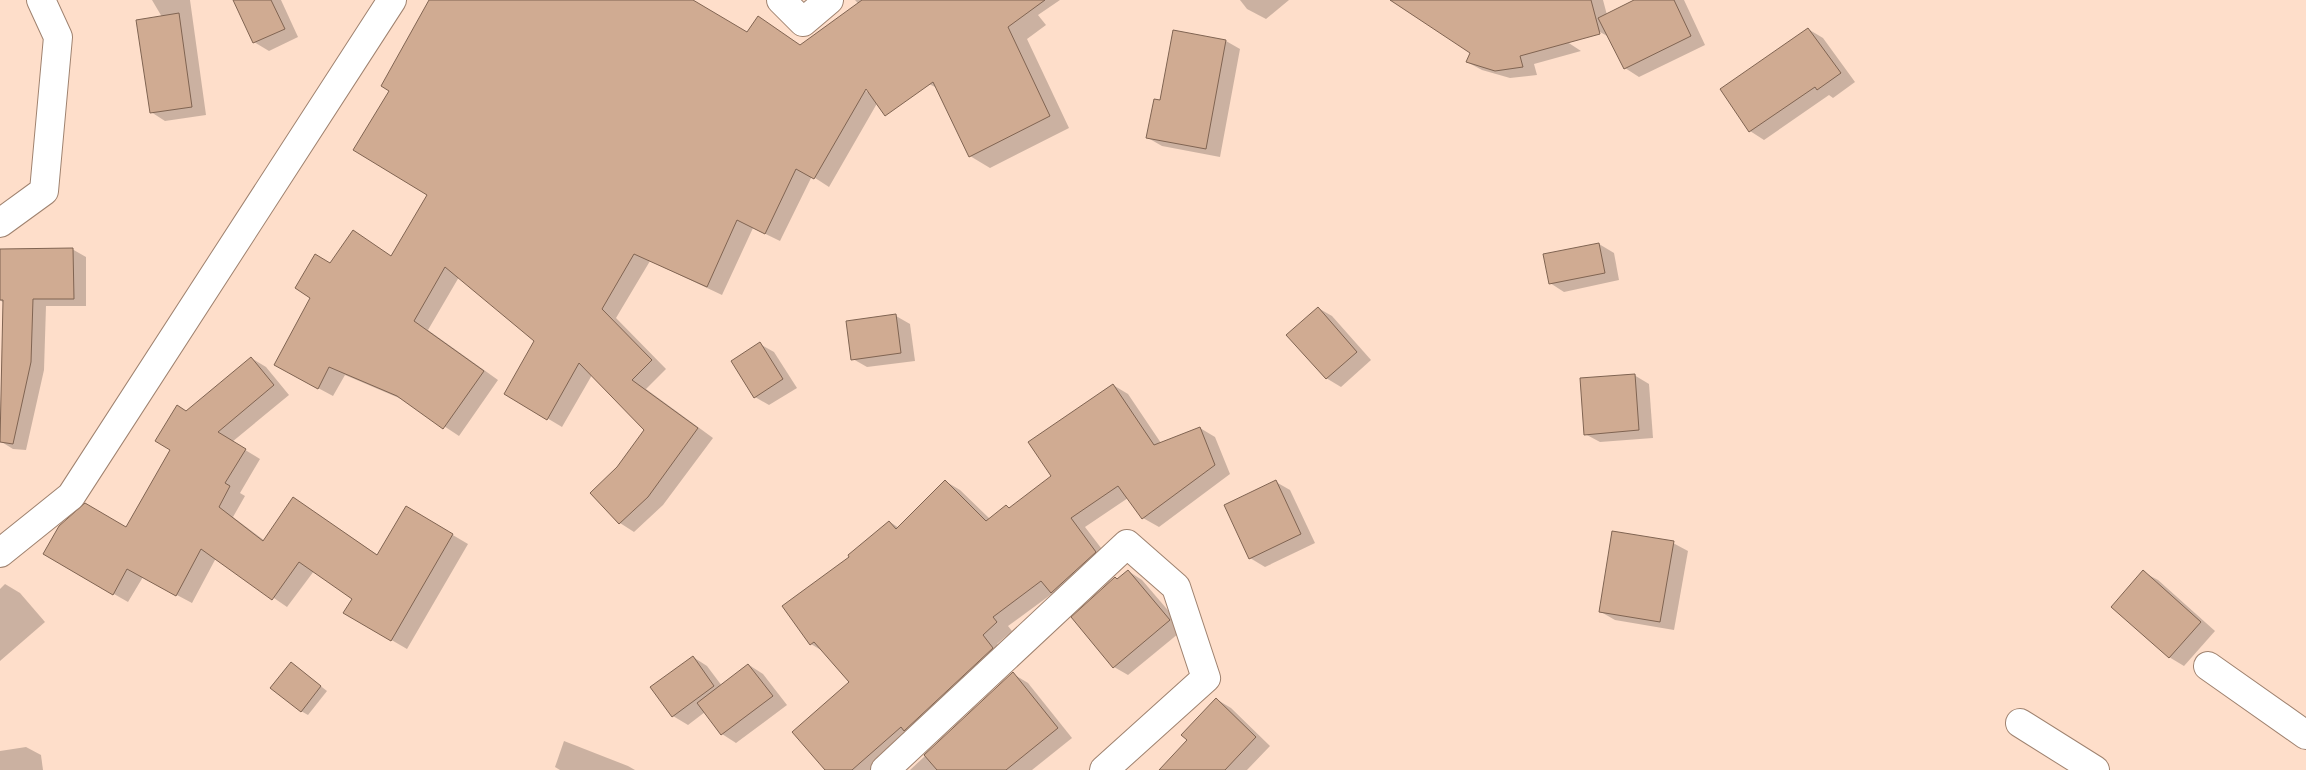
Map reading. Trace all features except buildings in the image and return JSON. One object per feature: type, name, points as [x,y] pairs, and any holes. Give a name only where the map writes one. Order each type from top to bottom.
[{"type":"street","points":[[0,223],[44,191],[58,37],[41,0]]},
{"type":"street","points":[[0,553],[71,496],[392,0]]},
{"type":"street","points":[[781,0],[803,22],[830,0]]},
{"type":"street","points":[[885,770],[1127,544],[1176,587],[1206,678],[1104,770]]},
{"type":"street","points":[[2208,666],[2306,735]]},
{"type":"street","points":[[2020,723],[2095,770]]}]
